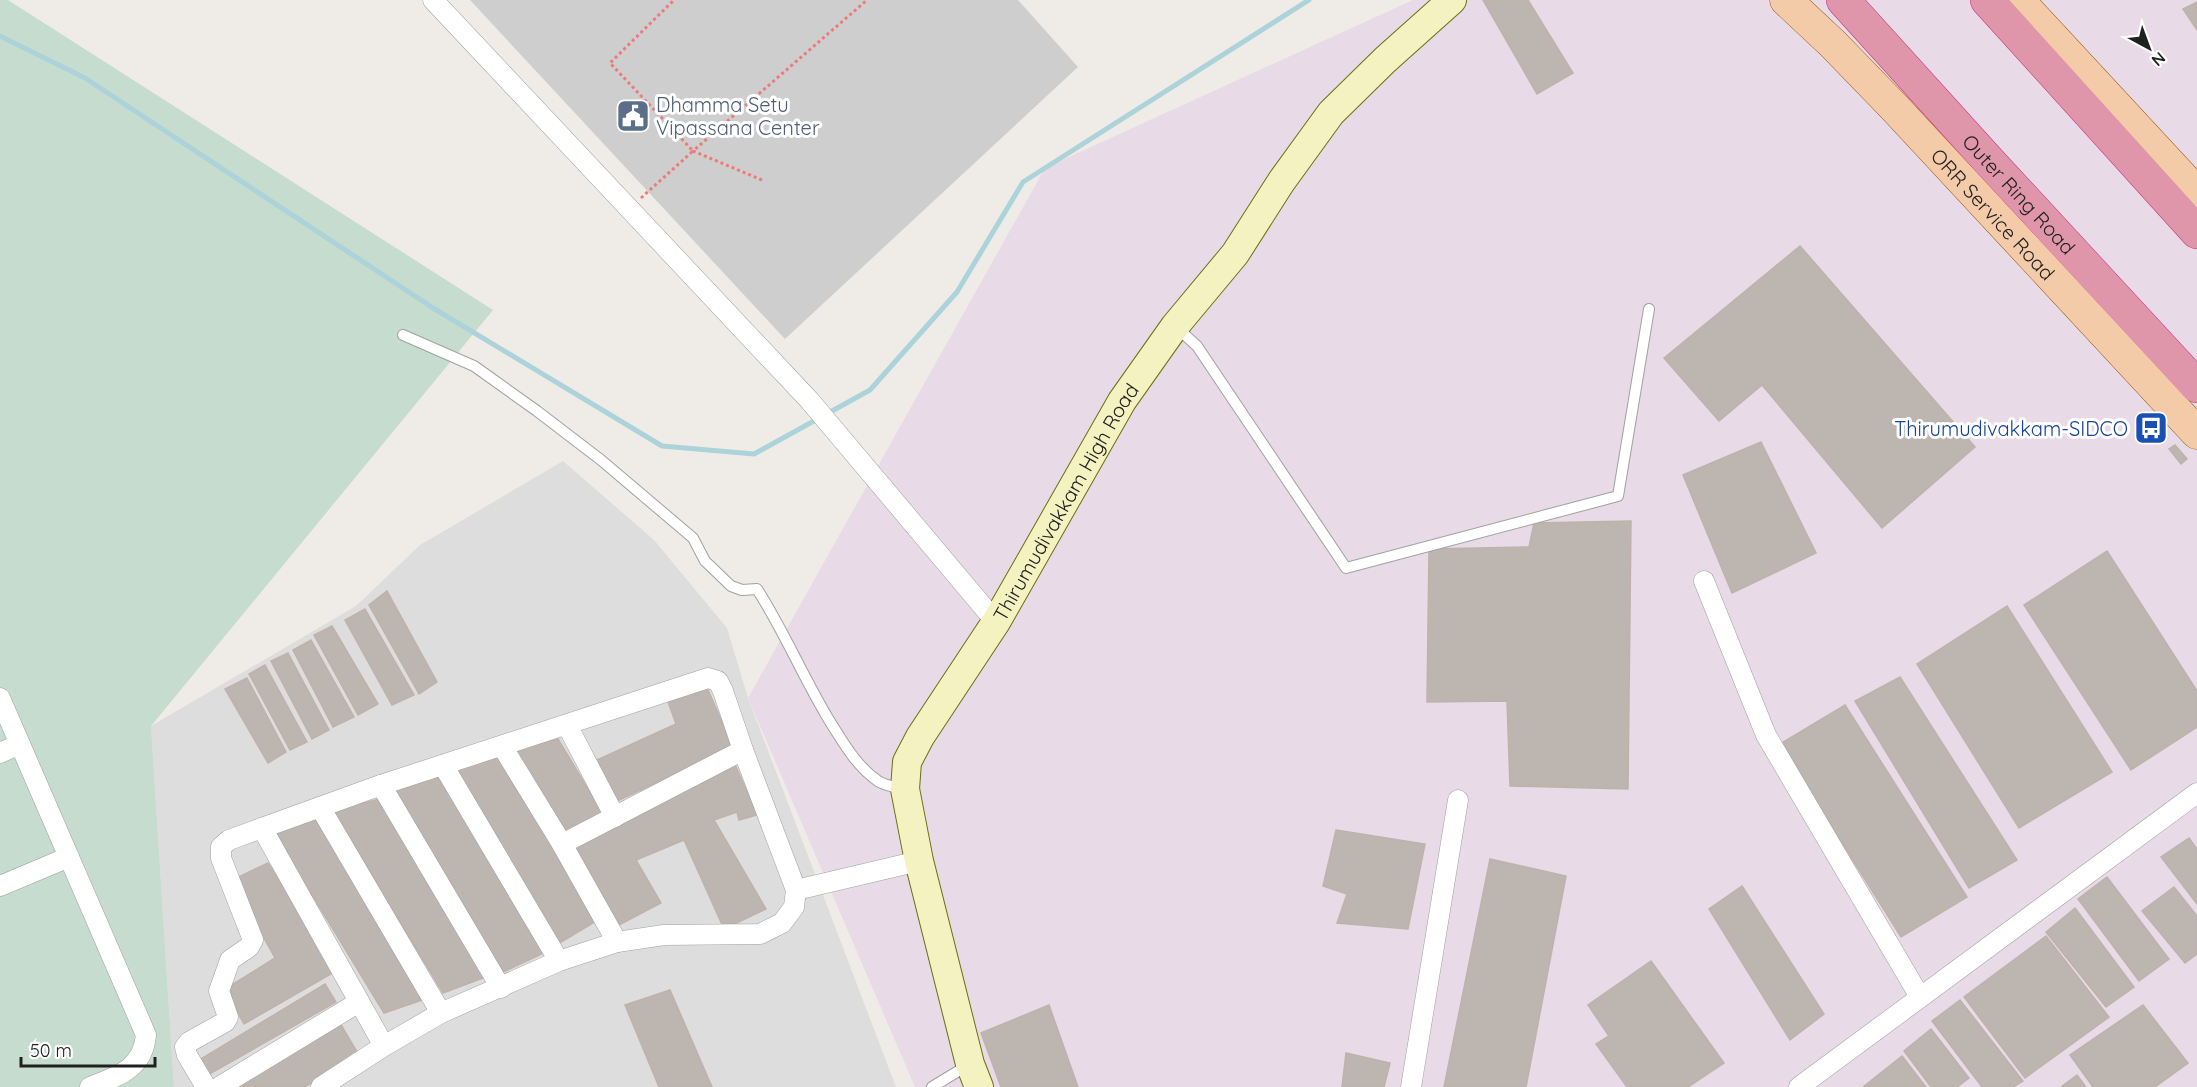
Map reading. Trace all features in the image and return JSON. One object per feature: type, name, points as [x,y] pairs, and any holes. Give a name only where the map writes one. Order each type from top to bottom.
[{"type":"highway","name":"Outer Ring Road","points":[[1843,0],[2197,386]]},
{"type":"highway","points":[[1987,0],[2197,232]]},
{"type":"main road","name":"Thirumudivakkam High Road","points":[[974,1075],[919,861],[905,789],[907,762],[920,737],[996,622],[1122,401],[1175,326],[1235,254],[1281,182],[1331,113],[1385,60],[1452,0]]},
{"type":"main road","name":"ORR Service Road","points":[[1786,0],[1833,44],[1894,107],[2197,433]]},
{"type":"main road","points":[[2018,0],[2197,193]]},
{"type":"street","points":[[433,0],[810,401],[996,622]]},
{"type":"street","points":[[1704,581],[1766,735],[1920,997]]},
{"type":"street","points":[[206,1087],[186,1055],[185,1047],[189,1042],[225,1022],[228,1017],[219,992],[230,960],[249,947],[253,940],[221,858],[221,847],[229,840],[381,785],[708,678],[718,681],[796,890],[794,907],[782,923],[760,934],[664,935],[617,942],[559,961],[441,1013],[384,1046],[321,1087]]},
{"type":"street","points":[[0,698],[146,1035],[145,1049],[137,1062],[119,1075],[90,1087]]},
{"type":"street","points":[[567,724],[615,817]]},
{"type":"street","points":[[0,753],[20,744]]},
{"type":"street","points":[[502,746],[562,844],[617,942]]},
{"type":"street","points":[[562,844],[743,750]]},
{"type":"street","points":[[443,765],[559,961]]},
{"type":"street","points":[[381,785],[501,988]]},
{"type":"street","points":[[1799,1087],[2197,793]]},
{"type":"street","points":[[1411,1087],[1458,800]]},
{"type":"street","points":[[320,807],[441,1013]]},
{"type":"street","points":[[262,828],[384,1046]]},
{"type":"street","points":[[0,886],[69,857]]},
{"type":"street","points":[[796,890],[919,861]]},
{"type":"street","points":[[219,1087],[359,1002]]},
{"type":"lane","points":[[1175,326],[1197,346],[1346,568],[1618,496],[1649,309]]},
{"type":"lane","points":[[403,335],[474,366],[537,411],[601,460],[693,538],[705,561],[731,586],[742,590],[757,589],[776,620],[813,692],[848,750],[862,768],[880,783],[905,789]]},
{"type":"lane","points":[[932,1087],[974,1075]]},
{"type":"path","points":[[674,0],[610,63],[693,151],[762,180]]},
{"type":"path","points":[[629,209],[867,0]]},
{"type":"shaded area","points":[[470,0],[1018,0],[1078,67],[785,339]]},
{"type":"shaded area","points":[[1413,0],[2197,0],[2197,1087],[915,1087],[748,698],[1045,168]]},
{"type":"shaded area","points":[[563,461],[654,540],[727,628],[748,698],[896,1087],[174,1087],[151,726],[356,606],[420,545]]},
{"type":"green space","points":[[0,0],[8,0],[493,310],[151,726],[174,1087],[0,1087]]},
{"type":"building","points":[[1483,0],[1528,0],[1573,73],[1537,94]]},
{"type":"building","points":[[2197,2],[2197,30],[2183,9]]},
{"type":"building","points":[[1800,246],[1975,447],[1882,528],[1762,385],[1719,421],[1664,358]]},
{"type":"building","points":[[1761,442],[1816,553],[1732,593],[1683,475]]},
{"type":"building","points":[[2175,445],[2187,459],[2181,464],[2169,449]]},
{"type":"building","points":[[1631,521],[1628,789],[1510,786],[1507,701],[1427,702],[1429,549],[1529,547],[1534,523]]},
{"type":"building","points":[[2107,551],[2197,691],[2197,727],[2131,770],[2024,605]]},
{"type":"building","points":[[387,591],[437,682],[419,694],[369,605]]},
{"type":"building","points":[[2007,606],[2112,772],[2019,828],[1917,664]]},
{"type":"building","points":[[365,609],[414,695],[392,705],[345,620]]},
{"type":"building","points":[[332,626],[378,704],[358,715],[314,635]]},
{"type":"building","points":[[311,640],[354,717],[333,727],[293,650]]},
{"type":"building","points":[[288,653],[329,730],[312,739],[271,661]]},
{"type":"building","points":[[265,665],[307,742],[290,750],[249,674]]},
{"type":"building","points":[[1900,677],[2017,860],[1969,888],[1855,701]]},
{"type":"building","points":[[247,678],[286,752],[268,763],[225,689]]},
{"type":"building","points":[[705,683],[733,747],[613,803],[595,761],[676,724],[667,699]]},
{"type":"building","points":[[1845,705],[1967,897],[1901,937],[1780,744]]},
{"type":"building","points":[[558,739],[603,814],[561,834],[513,750]]},
{"type":"building","points":[[496,755],[598,920],[558,944],[453,771]]},
{"type":"building","points":[[734,762],[757,815],[739,820],[737,812],[714,820],[766,909],[724,929],[684,840],[636,860],[661,903],[619,925],[576,847]]},
{"type":"building","points":[[439,775],[546,952],[501,973],[392,789]]},
{"type":"building","points":[[379,799],[488,976],[443,993],[333,811]]},
{"type":"building","points":[[315,817],[425,999],[384,1013],[272,829]]},
{"type":"building","points":[[1336,830],[1425,844],[1408,929],[1337,923],[1347,894],[1323,886]]},
{"type":"building","points":[[2189,838],[2197,849],[2197,904],[2161,857]]},
{"type":"building","points":[[1490,859],[1566,876],[1526,1087],[1444,1087]]},
{"type":"building","points":[[268,863],[336,971],[244,1024],[225,989],[275,958],[232,880]]},
{"type":"building","points":[[2107,877],[2169,959],[2139,981],[2078,899]]},
{"type":"building","points":[[1742,886],[1824,1014],[1790,1040],[1709,909]]},
{"type":"building","points":[[2174,887],[2197,916],[2197,954],[2185,963],[2142,911]]},
{"type":"building","points":[[2075,908],[2134,987],[2106,1007],[2046,932]]},
{"type":"building","points":[[2046,936],[2109,1017],[2025,1078],[1964,997]]},
{"type":"building","points":[[1651,961],[1724,1063],[1688,1087],[1627,1087],[1596,1044],[1609,1036],[1588,1005]]},
{"type":"building","points":[[325,984],[336,1002],[206,1076],[196,1062]]},
{"type":"building","points":[[670,990],[712,1087],[659,1087],[625,1005]]},
{"type":"building","points":[[1960,1000],[2023,1081],[2013,1087],[1982,1087],[1932,1021]]},
{"type":"building","points":[[1049,1005],[1078,1087],[1001,1087],[981,1033]]},
{"type":"building","points":[[2143,1005],[2188,1063],[2155,1087],[2093,1087],[2070,1055]]},
{"type":"building","points":[[340,1023],[360,1057],[304,1087],[231,1087]]},
{"type":"building","points":[[1931,1029],[1969,1078],[1957,1087],[1931,1087],[1904,1051]]},
{"type":"building","points":[[1346,1053],[1390,1063],[1384,1087],[1342,1087]]},
{"type":"building","points":[[1902,1056],[1926,1087],[1863,1087]]},
{"type":"building","points":[[2077,1075],[2086,1087],[2061,1087]]},
{"type":"waterway","points":[[0,36],[85,78],[433,308],[662,446],[754,454],[870,390],[957,292],[1023,182],[1309,0]]},
{"type":"place","name":"Dhamma Setu Vipassana Center","points":[[633,116]]},
{"type":"place","name":"Thirumudivakkam-SIDCO","points":[[2151,428]]}]
